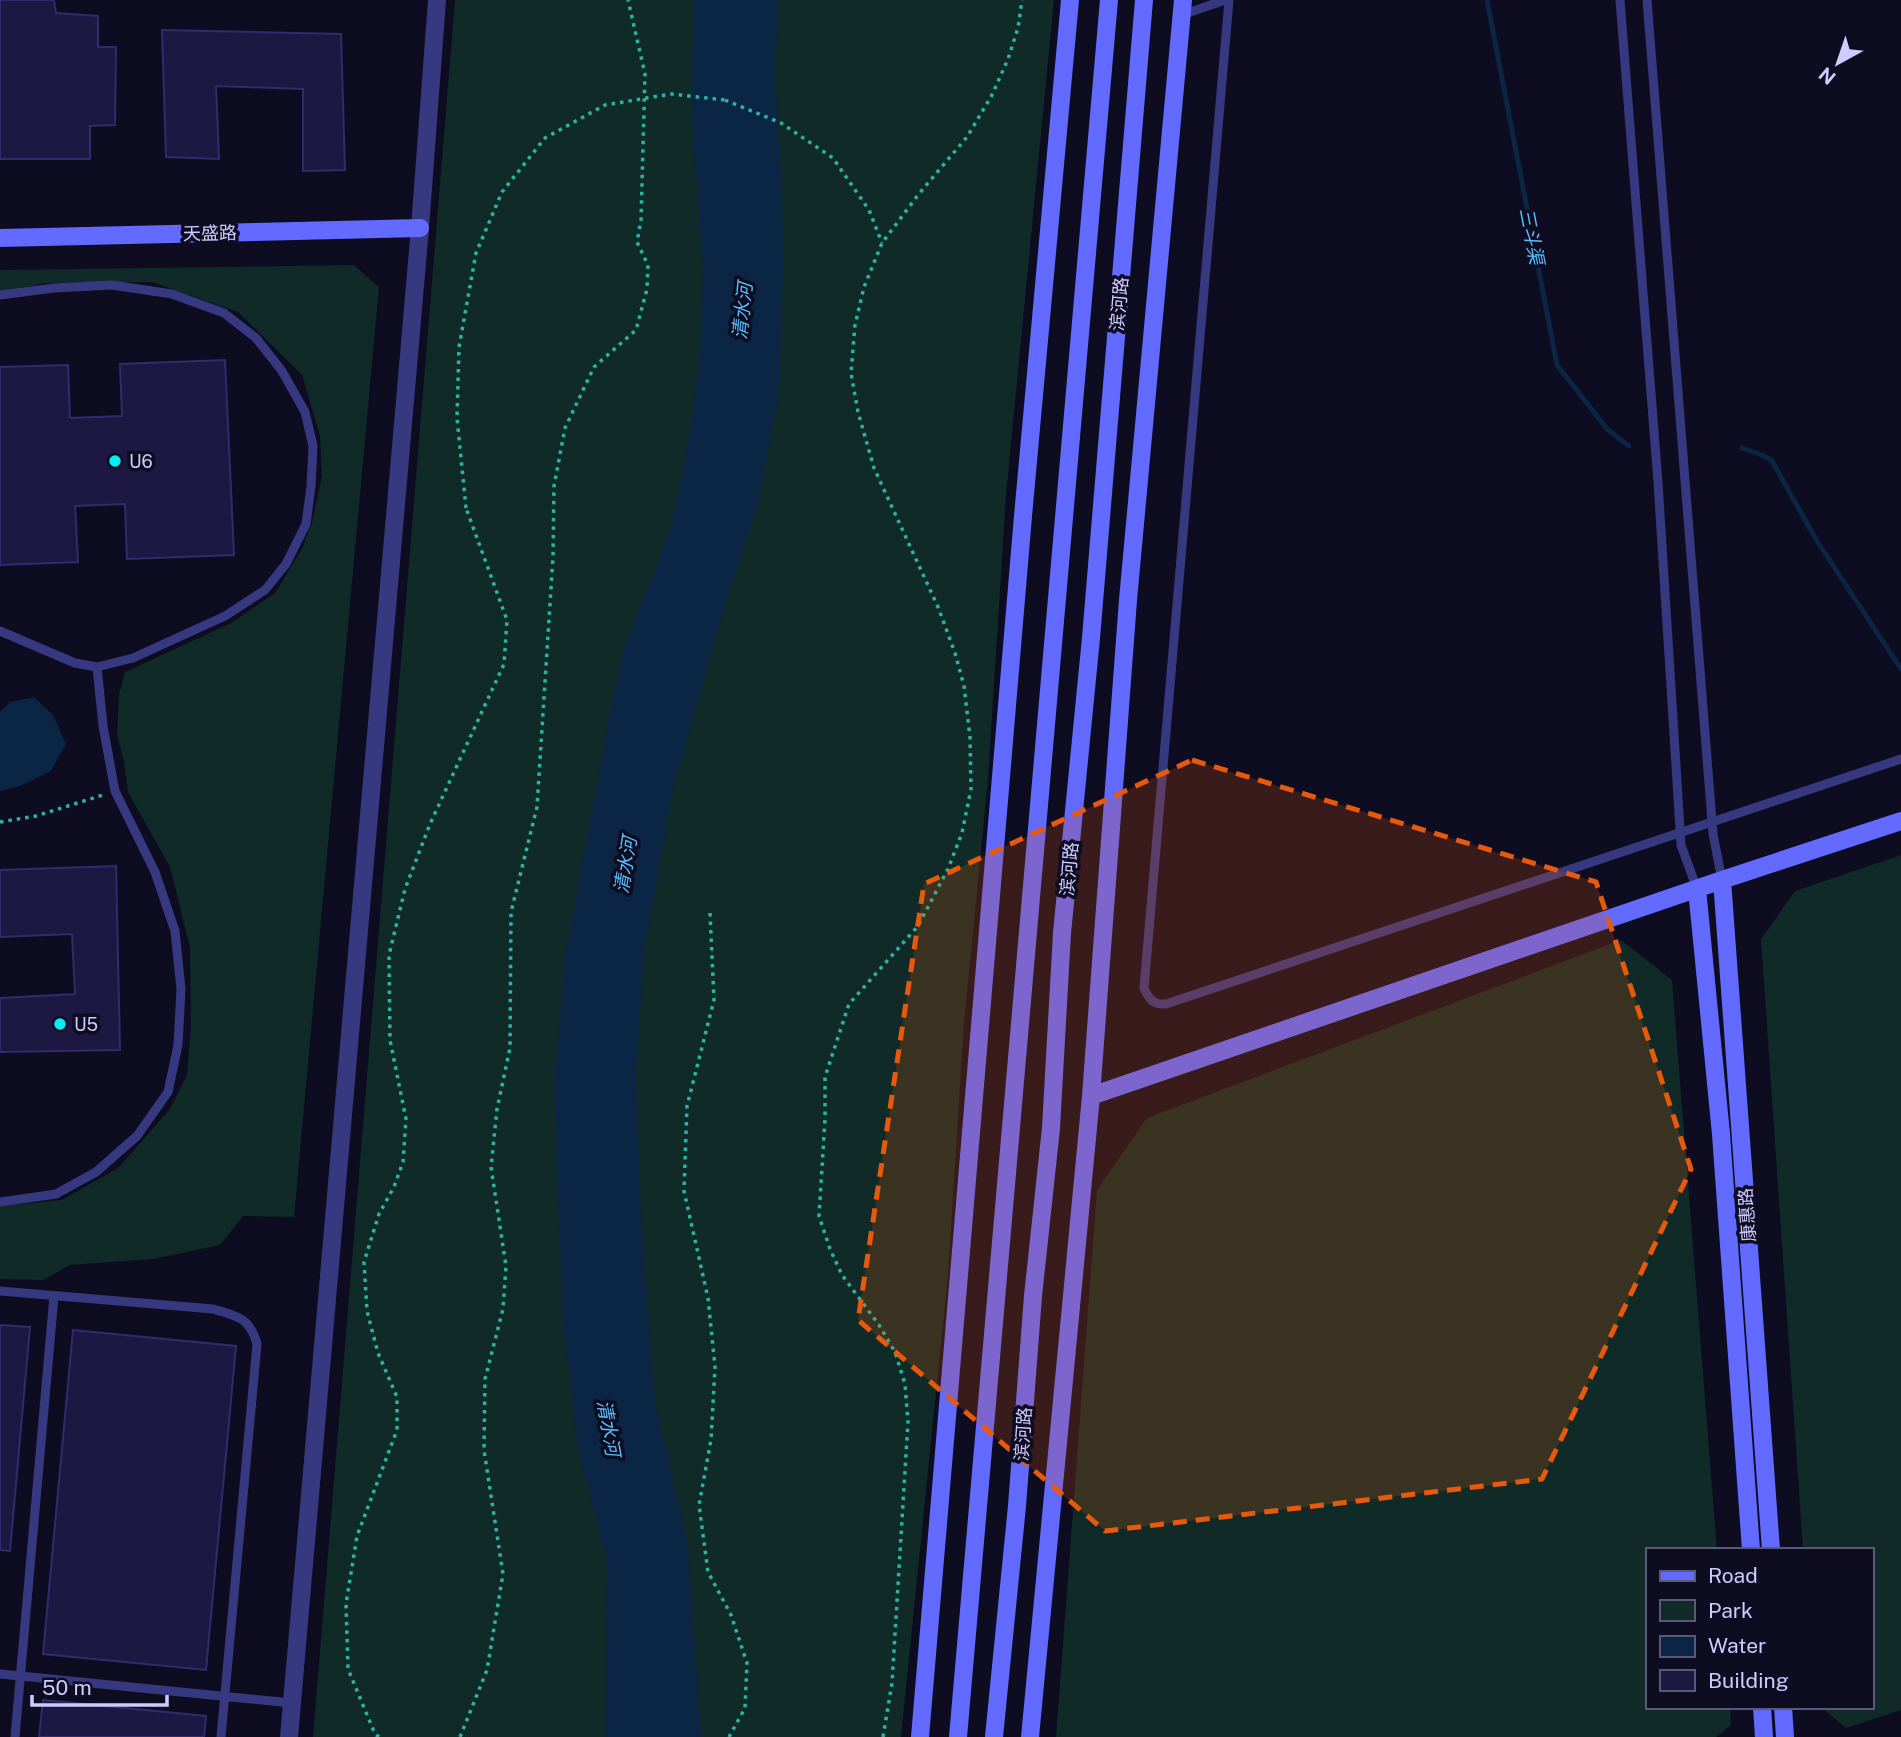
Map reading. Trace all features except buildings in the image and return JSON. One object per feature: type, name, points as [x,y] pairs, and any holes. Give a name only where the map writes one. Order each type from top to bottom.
[{"type":"main road","points":[[920,1737],[1023,516],[1070,0]]},
{"type":"main road","name":"滨河路","points":[[958,1737],[1109,0]]},
{"type":"main road","name":"滨河路","points":[[994,1737],[1017,1506],[1032,1296],[1051,1128],[1062,933],[1091,638],[1144,0]]},
{"type":"main road","points":[[1030,1737],[1091,1096],[1128,600],[1182,7]]},
{"type":"main road","name":"天盛路","points":[[0,238],[421,228]]},
{"type":"main road","points":[[1091,1096],[1697,888],[1901,821]]},
{"type":"main road","name":"康惠路","points":[[1722,880],[1772,1548]]},
{"type":"main road","name":"康惠路","points":[[1697,888],[1721,1134],[1751,1548]]},
{"type":"main road","points":[[1762,1709],[1764,1737]]},
{"type":"main road","points":[[1783,1709],[1785,1737]]},
{"type":"street","points":[[289,1737],[421,228],[437,0]]},
{"type":"lane","points":[[1182,7],[1227,0],[1144,988],[1149,999],[1158,1004],[1166,1004],[1901,759]]},
{"type":"lane","points":[[1620,0],[1658,482],[1681,845],[1697,888]]},
{"type":"lane","points":[[1647,0],[1712,821],[1722,880]]},
{"type":"lane","points":[[0,295],[112,285],[172,294],[225,313],[256,338],[282,371],[305,412],[313,446],[306,524],[286,564],[265,590],[225,616],[132,658],[97,667],[75,663],[0,631]]},
{"type":"lane","points":[[0,1202],[56,1194],[96,1172],[137,1136],[168,1093],[178,1045],[181,989],[174,931],[155,872],[115,790],[103,726],[97,667]]},
{"type":"lane","points":[[0,1291],[213,1309],[238,1316],[253,1328],[257,1345],[220,1737]]},
{"type":"lane","points":[[15,1737],[54,1296]]},
{"type":"lane","points":[[0,1675],[292,1703]]},
{"type":"path","points":[[460,1737],[487,1670],[503,1574],[484,1450],[485,1379],[503,1309],[506,1266],[491,1167],[497,1109],[510,1048],[512,912],[537,807],[553,557],[554,486],[565,428],[594,367],[636,330],[647,289],[648,265],[638,242],[645,74],[628,0]]},
{"type":"path","points":[[883,1737],[892,1683],[908,1422],[905,1384],[895,1352],[879,1325],[842,1275],[819,1216],[825,1077],[849,1004],[918,926],[948,869],[962,833],[971,789],[970,737],[964,686],[955,653],[938,607],[874,468],[858,412],[851,373],[855,325],[864,287],[883,243],[918,195],[967,137],[992,95],[1014,38],[1022,0]]},
{"type":"path","points":[[379,1737],[375,1734],[348,1669],[346,1604],[357,1536],[397,1430],[397,1397],[377,1353],[367,1311],[364,1262],[379,1214],[394,1187],[403,1162],[406,1118],[390,1040],[389,955],[405,889],[430,824],[504,664],[507,620],[466,508],[457,418],[459,347],[476,253],[502,192],[545,138],[605,105],[671,94],[726,100],[781,123],[833,158],[869,211],[883,243]]},
{"type":"path","points":[[0,822],[36,816],[115,790]]},
{"type":"path","points":[[710,913],[714,1000],[687,1106],[684,1191],[708,1298],[715,1367],[711,1440],[699,1505],[708,1572],[731,1615],[747,1663],[745,1708],[729,1737]]},
{"type":"highlighted area","points":[[1192,760],[1596,882],[1691,1169],[1542,1479],[1105,1531],[858,1320],[924,884]]},
{"type":"green space","points":[[455,0],[1054,0],[1006,495],[988,780],[964,1023],[948,1275],[901,1737],[313,1737]]},
{"type":"green space","points":[[354,265],[379,287],[294,1217],[243,1216],[220,1245],[153,1259],[70,1265],[43,1280],[0,1279],[0,1206],[62,1200],[118,1168],[170,1109],[187,1075],[191,1025],[190,948],[170,867],[128,792],[117,735],[119,695],[125,672],[231,623],[275,593],[302,549],[312,522],[322,476],[320,436],[302,375],[238,312],[152,282],[46,283],[0,292],[0,270]]},
{"type":"green space","points":[[1901,855],[1901,1710],[1846,1728],[1823,1709],[1873,1709],[1873,1548],[1803,1548],[1761,939],[1795,891]]},
{"type":"green space","points":[[1621,940],[1672,980],[1717,1548],[1646,1548],[1646,1709],[1730,1709],[1731,1725],[1716,1737],[1056,1737],[1097,1190],[1147,1118]]},
{"type":"water","name":"清水河","points":[[694,0],[779,0],[775,74],[782,188],[783,272],[779,392],[759,500],[716,636],[673,789],[644,954],[636,1074],[641,1213],[655,1402],[688,1546],[701,1737],[606,1737],[607,1562],[578,1449],[563,1325],[554,1090],[565,956],[620,660],[671,526],[689,439],[701,341],[703,267],[691,110]]},
{"type":"water","points":[[34,697],[53,715],[66,744],[51,771],[20,786],[0,791],[0,712],[10,702]]},
{"type":"waterway","name":"三斗渠","points":[[1487,0],[1557,365],[1607,429],[1629,446]]},
{"type":"waterway","name":"三斗渠","points":[[1742,448],[1772,461],[1817,541],[1901,669]]},
{"type":"place","name":"U6","points":[[115,461]]},
{"type":"place","name":"U5","points":[[60,1024]]}]
